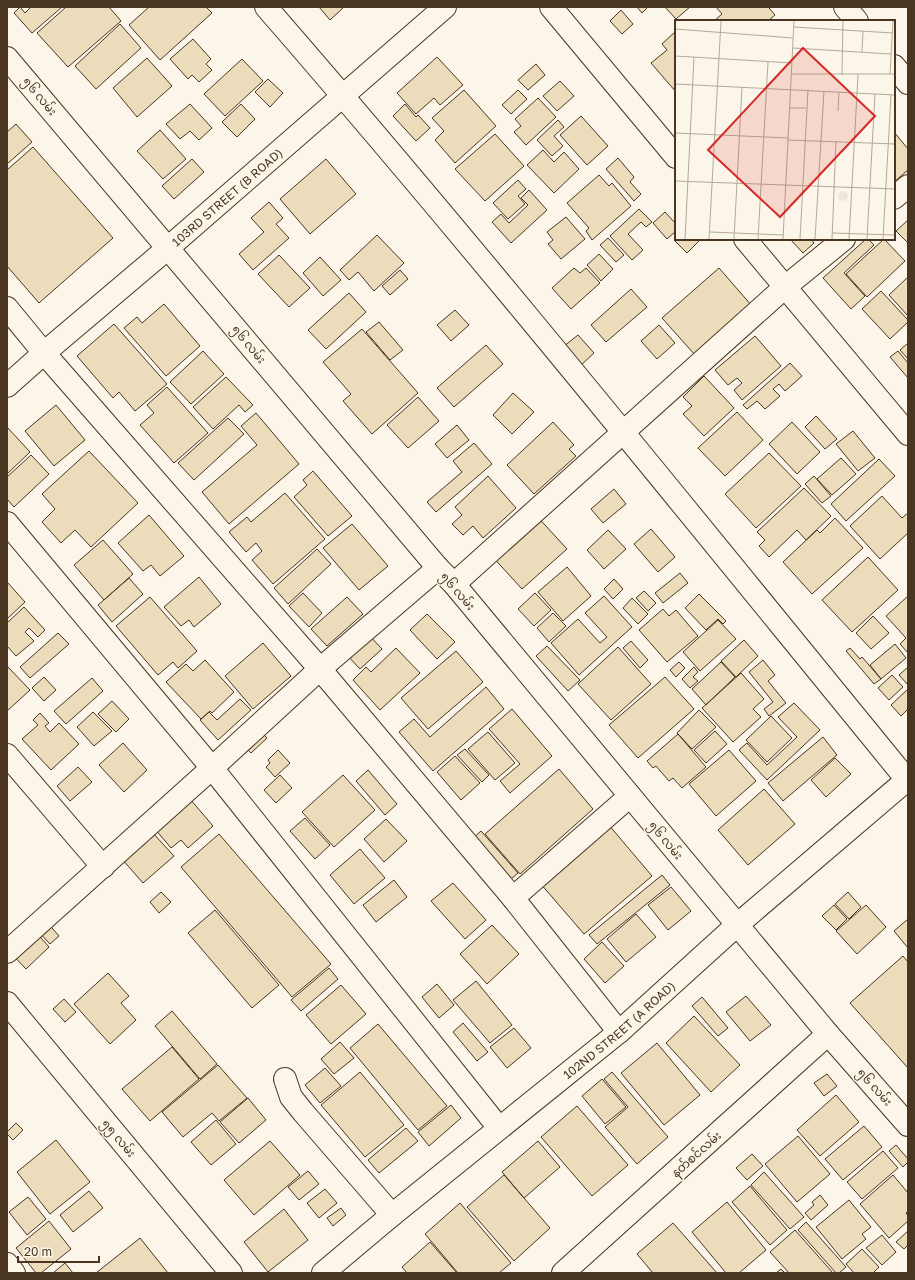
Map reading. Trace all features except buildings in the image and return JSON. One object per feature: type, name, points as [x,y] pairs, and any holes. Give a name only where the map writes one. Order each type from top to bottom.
[{"type":"street","points":[[266,7],[343,96],[623,432],[908,780]]},
{"type":"street","name":"103RD STREET (B ROAD)","points":[[7,386],[445,7]]},
{"type":"street","points":[[551,7],[675,156]]},
{"type":"street","points":[[846,7],[856,20]]},
{"type":"street","name":"၅၆ လမ်း","points":[[7,58],[438,568],[454,584],[828,1034],[904,1112]]},
{"type":"street","points":[[895,67],[908,83]]},
{"type":"street","points":[[895,197],[908,186]]},
{"type":"street","points":[[746,240],[908,434]]},
{"type":"street","points":[[454,584],[785,287],[843,240]]},
{"type":"street","points":[[7,308],[44,353],[320,669],[513,898],[619,1032]]},
{"type":"street","points":[[7,522],[212,768],[499,1128]]},
{"type":"street","points":[[7,952],[103,867],[320,669],[438,568]]},
{"type":"street","points":[[7,755],[103,867]]},
{"type":"street","name":"102ND STREET (A ROAD)","points":[[323,1273],[392,1215],[619,1032],[737,925],[908,780]]},
{"type":"street","points":[[513,898],[630,796]]},
{"type":"street","name":"၅၅ လမ်း","points":[[7,1003],[231,1273]]},
{"type":"street","name":"နတ်စင်လမ်း","points":[[564,1273],[828,1034]]},
{"type":"street","points":[[285,1079],[291,1097],[392,1215]]},
{"type":"street","points":[[7,1264],[14,1273]]}]
